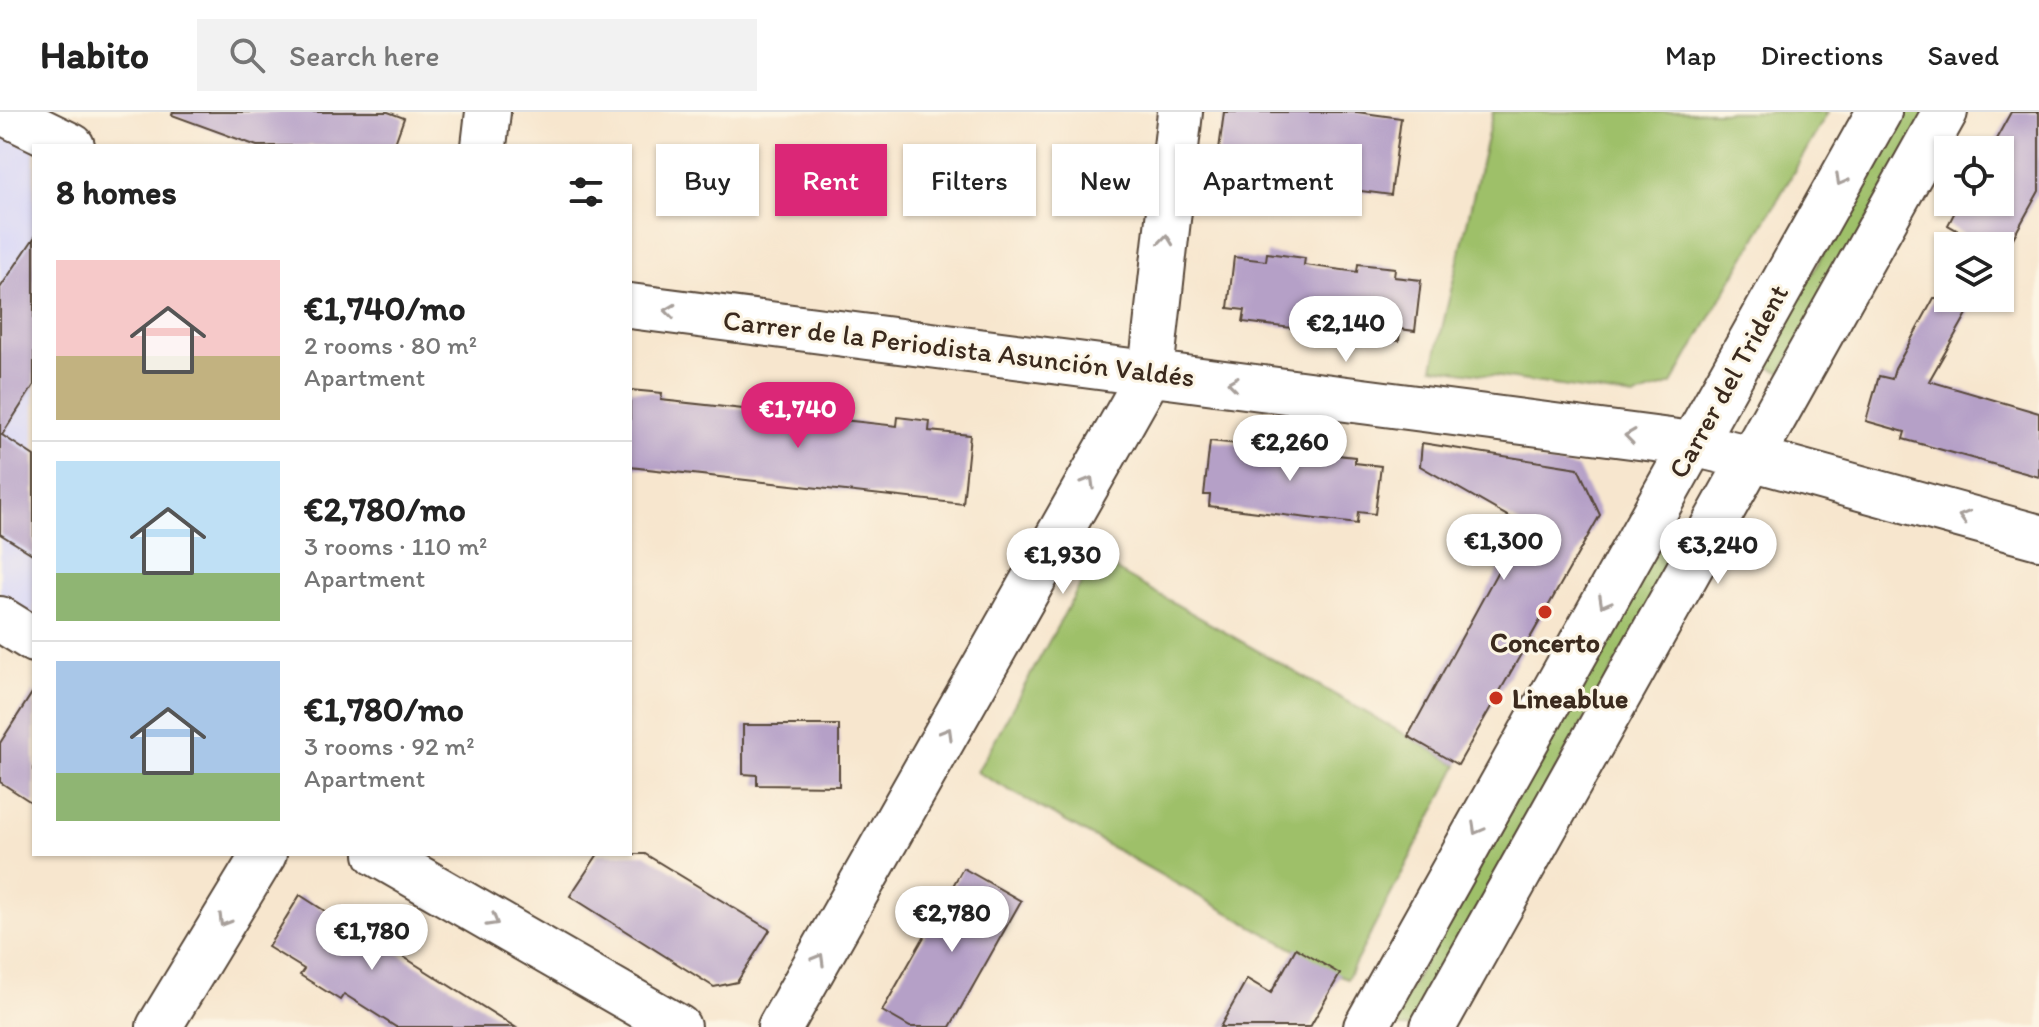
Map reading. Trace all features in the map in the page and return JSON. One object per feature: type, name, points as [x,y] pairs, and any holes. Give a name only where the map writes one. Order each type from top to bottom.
[{"type":"street","points":[[2,112],[68,144]]},
{"type":"street","points":[[484,144],[488,112]]},
{"type":"street","points":[[780,1027],[1151,372],[1180,112]]},
{"type":"street","name":"Carrer del Trident","points":[[1366,1027],[1879,112]]},
{"type":"street","name":"Carrer del Trident","points":[[1433,1027],[1945,112]]},
{"type":"street","name":"Carrer de la Periodista Asunción Valdés","points":[[632,306],[1693,444],[2039,537]]},
{"type":"street","points":[[0,619],[32,639]]},
{"type":"street","points":[[159,1027],[263,856]]},
{"type":"street","points":[[380,856],[678,1027]]},
{"type":"shaded area","points":[[0,112],[32,144],[32,639],[0,619]]},
{"type":"green space","points":[[1493,112],[1828,112],[1672,384],[1634,397],[1433,367]]},
{"type":"green space","points":[[1903,112],[1928,112],[1781,373],[1762,363]]},
{"type":"green space","points":[[1657,545],[1677,556],[1410,1027],[1389,1027]]},
{"type":"green space","points":[[1095,558],[1458,765],[1347,979],[977,772]]},
{"type":"building","points":[[173,112],[388,112],[404,118],[395,144],[252,144],[172,115]]},
{"type":"building","points":[[1224,112],[1357,112],[1401,118],[1391,195],[1362,191],[1362,144],[1220,144]]},
{"type":"building","points":[[2011,112],[2039,112],[2039,191],[2014,236],[2014,232],[1960,232],[1948,225],[1953,216],[2014,216],[2014,136],[1998,136]]},
{"type":"building","points":[[32,241],[32,388],[2,435],[32,455],[32,554],[0,534],[0,288]]},
{"type":"building","points":[[1267,253],[1305,258],[1304,265],[1357,272],[1358,264],[1395,268],[1394,277],[1421,280],[1415,331],[1400,329],[1399,341],[1243,322],[1245,310],[1228,308],[1234,257],[1266,261]]},
{"type":"building","points":[[1934,298],[1934,312],[1968,312],[1929,381],[2039,413],[2039,477],[1903,439],[1905,432],[1866,421],[1879,376],[1892,379]]},
{"type":"building","points":[[632,390],[662,393],[661,400],[897,426],[898,417],[930,421],[929,431],[970,435],[963,504],[632,467]]},
{"type":"building","points":[[1210,441],[1355,457],[1355,463],[1381,466],[1375,514],[1358,512],[1357,524],[1209,506],[1210,495],[1204,495]]},
{"type":"building","points":[[1422,443],[1578,468],[1600,515],[1458,765],[1408,736],[1523,525],[1420,466]]},
{"type":"building","points":[[32,693],[32,803],[0,782],[0,743]]},
{"type":"building","points":[[743,725],[839,725],[839,786],[757,785],[757,775],[743,774]]},
{"type":"building","points":[[645,854],[770,930],[737,982],[714,987],[570,896],[597,856]]},
{"type":"building","points":[[963,868],[1021,901],[950,1027],[910,1027],[882,1011]]},
{"type":"building","points":[[300,895],[336,918],[343,907],[377,928],[372,937],[515,1027],[396,1027],[344,994],[340,1000],[300,975],[304,969],[268,947]]},
{"type":"building","points":[[1296,948],[1340,974],[1310,1027],[1220,1027],[1247,979],[1271,993]]},
{"type":"place","name":"Concerto","points":[[1545,612]]},
{"type":"place","name":"Lineablue","points":[[1496,698]]}]
